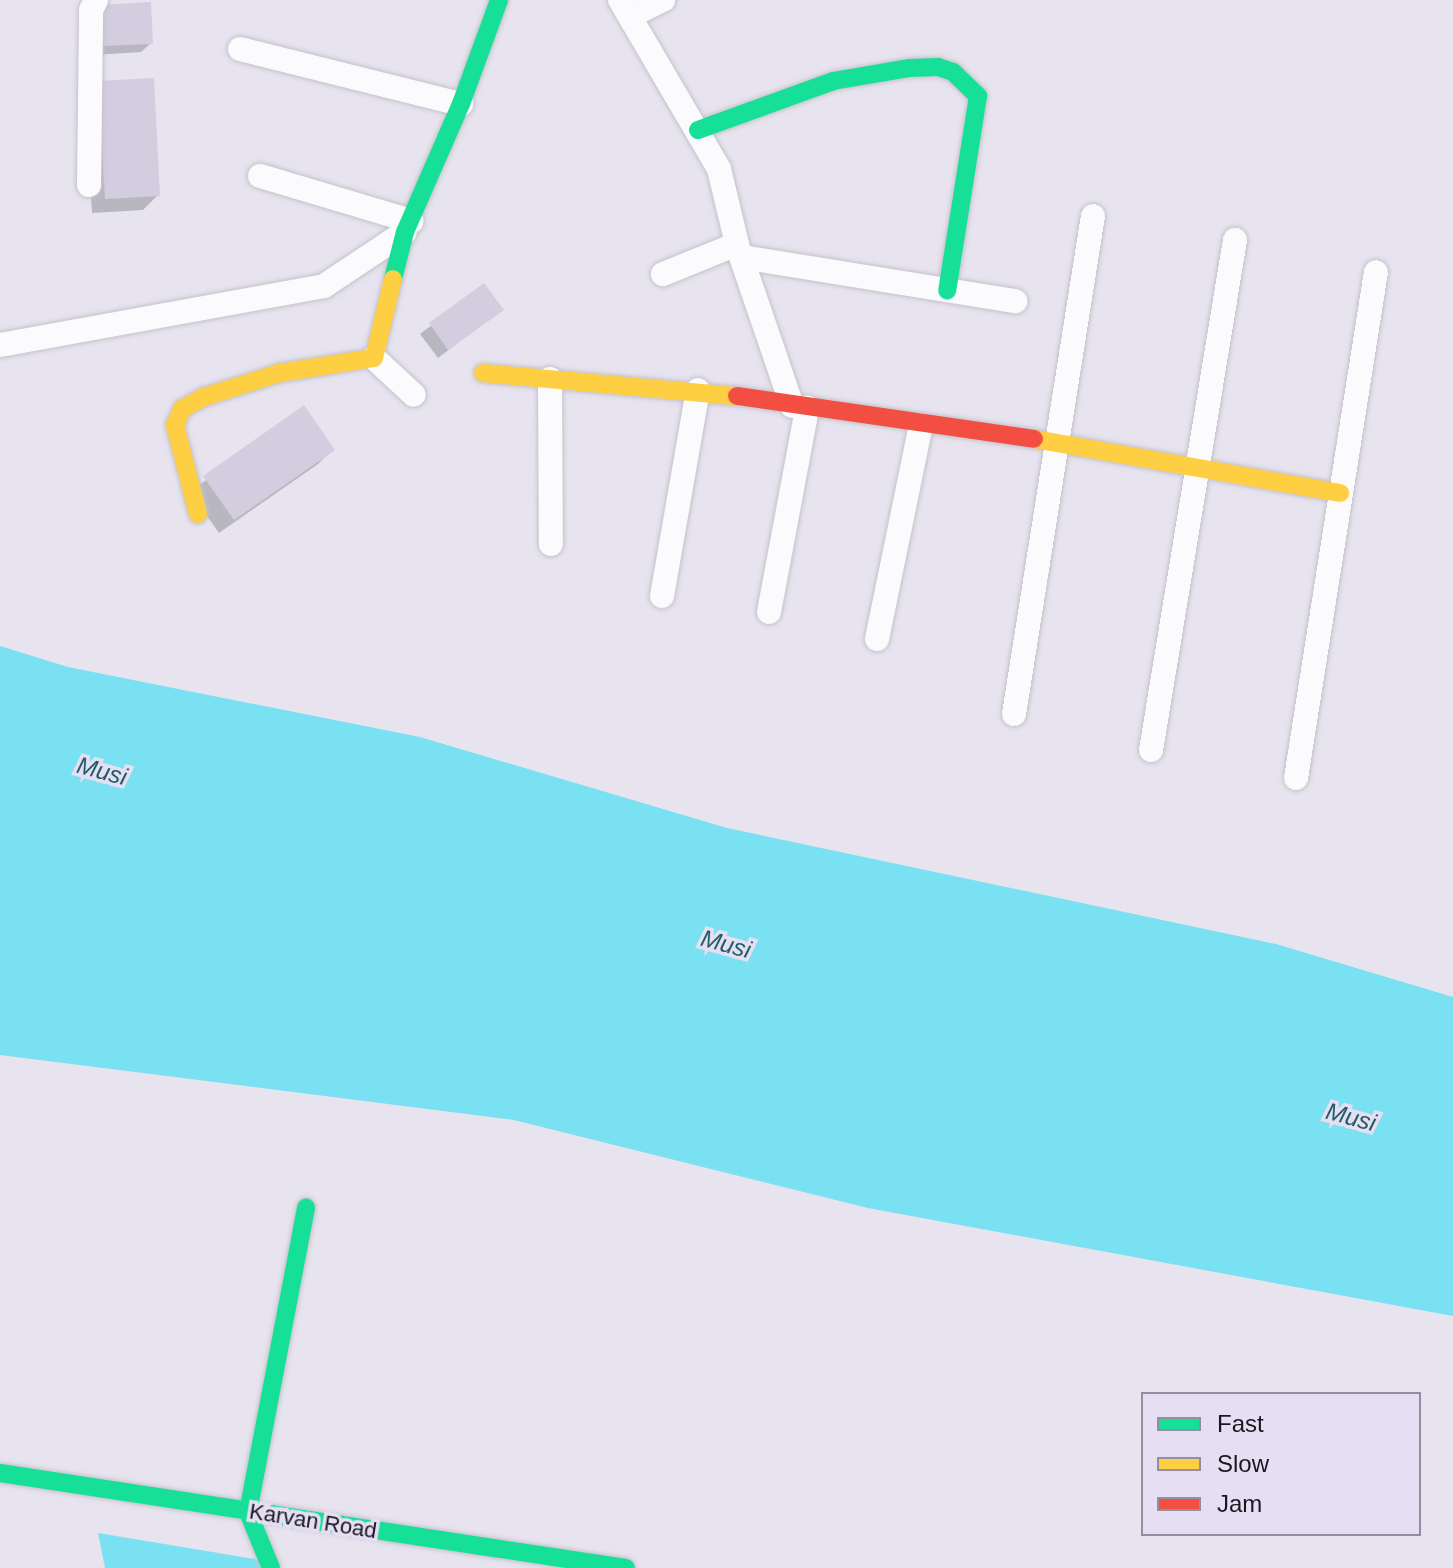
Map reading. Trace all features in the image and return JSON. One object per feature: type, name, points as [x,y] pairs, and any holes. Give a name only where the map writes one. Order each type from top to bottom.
[{"type":"street","points":[[89,185],[91,10],[96,0]]},
{"type":"street","points":[[374,358],[408,226],[461,104],[499,0]]},
{"type":"street","points":[[663,0],[625,8],[719,169],[739,251],[800,407],[769,612]]},
{"type":"street","points":[[240,49],[461,104]]},
{"type":"street","points":[[698,130],[833,81],[910,68],[938,67],[953,72],[978,96],[947,291]]},
{"type":"street","points":[[260,176],[408,226]]},
{"type":"street","points":[[1014,714],[1093,216]]},
{"type":"street","points":[[0,345],[324,286],[408,226]]},
{"type":"street","points":[[1151,750],[1235,240]]},
{"type":"street","points":[[663,274],[739,251],[1015,301]]},
{"type":"street","points":[[1296,778],[1376,272]]},
{"type":"street","points":[[374,358],[414,395]]},
{"type":"street","points":[[198,514],[175,425],[182,409],[204,397],[279,373],[374,358]]},
{"type":"street","points":[[483,373],[698,390],[1059,443],[1340,493]]},
{"type":"street","points":[[550,379],[551,544]]},
{"type":"street","points":[[662,596],[698,390]]},
{"type":"street","points":[[877,639],[921,425]]},
{"type":"street","points":[[271,1568],[248,1512],[306,1207]]},
{"type":"street","name":"Karvan Road","points":[[0,1473],[615,1567]]},
{"type":"water","name":"Musi","points":[[0,646],[68,667],[420,737],[727,828],[1276,944],[1453,997],[1453,1316],[868,1208],[514,1120],[0,1055]]},
{"type":"water","points":[[98,1533],[266,1561],[268,1568],[105,1568]]},
{"type":"building","points":[[151,2],[153,44],[103,46],[101,5]]},
{"type":"building","points":[[154,78],[160,196],[105,199],[98,81]]},
{"type":"building","points":[[484,283],[504,310],[448,350],[429,323]]},
{"type":"building","points":[[304,405],[335,450],[234,520],[203,476]]},
{"type":"traffic: fast","points":[[393,279],[405,232],[461,104],[499,0]]},
{"type":"traffic: fast","points":[[698,130],[833,81],[910,68],[938,67],[953,72],[978,96],[947,291]]},
{"type":"traffic: fast","points":[[271,1568],[248,1512],[306,1207]]},
{"type":"traffic: fast","points":[[0,1473],[626,1568]]},
{"type":"traffic: slow","points":[[198,514],[175,425],[182,409],[204,397],[279,373],[374,358],[393,279]]},
{"type":"traffic: slow","points":[[483,373],[737,396]]},
{"type":"traffic: slow","points":[[1034,439],[1340,493]]},
{"type":"traffic: jam","points":[[737,396],[1034,439]]}]
